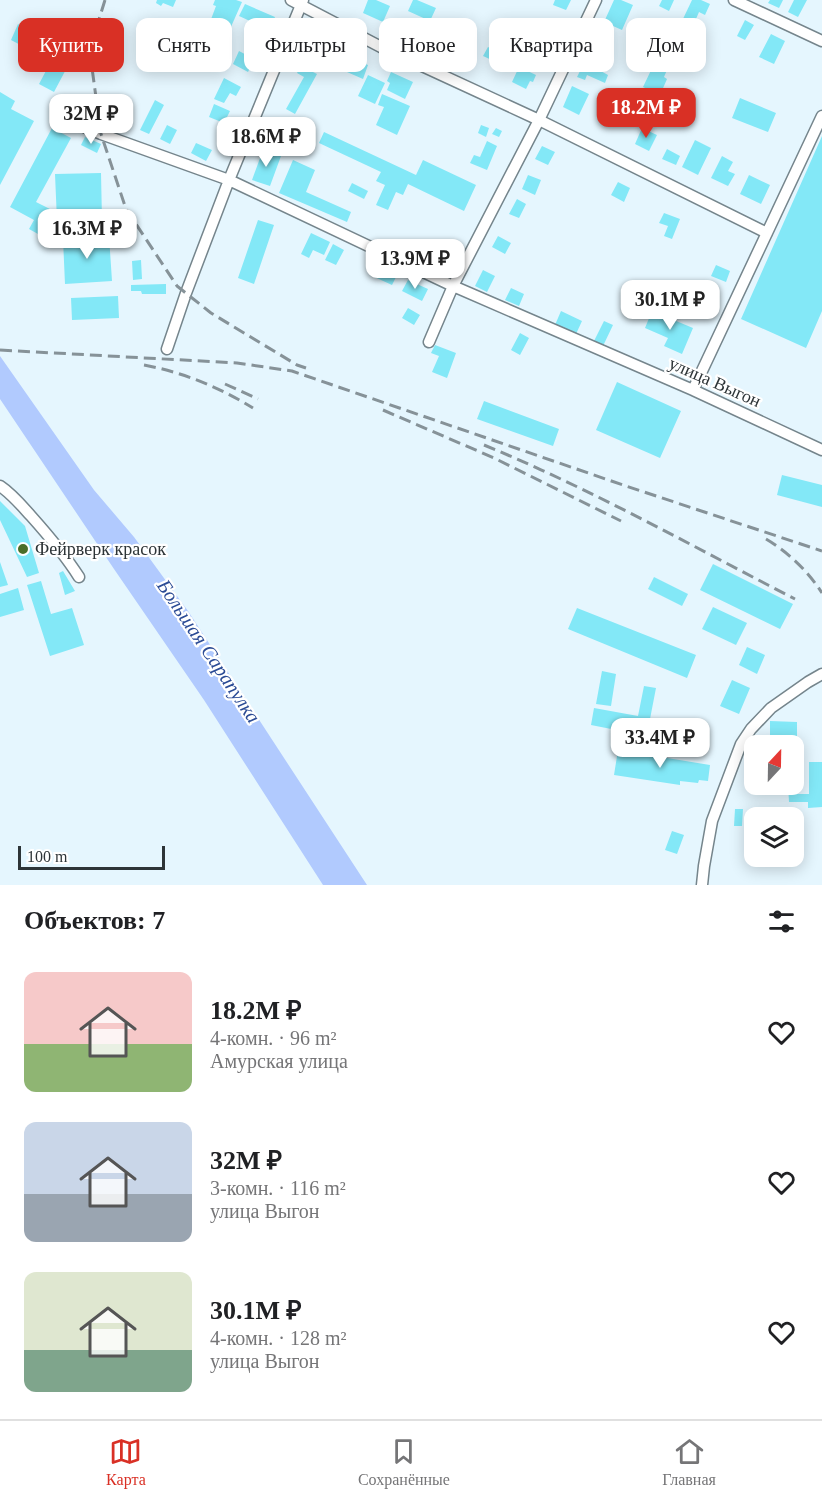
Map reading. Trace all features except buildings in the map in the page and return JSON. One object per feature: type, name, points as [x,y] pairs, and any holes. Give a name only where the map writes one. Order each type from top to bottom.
[{"type":"street","points":[[429,342],[453,285],[539,120],[596,0]]},
{"type":"street","points":[[734,0],[822,41]]},
{"type":"street","points":[[167,349],[186,293],[298,1],[381,46],[539,120],[767,233]]},
{"type":"street","points":[[693,390],[822,116]]},
{"type":"street","name":"улица Выгон","points":[[65,119],[229,180],[453,285],[693,390],[822,450]]},
{"type":"street","points":[[0,486],[67,558],[79,577]]},
{"type":"street","points":[[702,885],[712,821],[741,744],[751,729],[771,708],[822,674]]},
{"type":"water","name":"Большая Сарапулка","points":[[0,356],[94,490],[134,537],[188,611],[367,885],[323,885],[204,700],[0,399]]},
{"type":"railway","points":[[105,0],[96,29],[92,68],[101,134],[126,209],[177,286],[211,313],[297,365],[306,368]]},
{"type":"railway","points":[[0,350],[237,363],[292,371],[822,551]]},
{"type":"railway","points":[[144,365],[200,381],[253,408]]},
{"type":"railway","points":[[225,384],[258,399]]},
{"type":"railway","points":[[383,410],[494,458],[621,521]]},
{"type":"railway","points":[[484,445],[602,499],[795,599]]},
{"type":"railway","points":[[766,539],[797,563],[822,593]]},
{"type":"place","name":"Фейрверк красок","points":[[23,549]]}]
